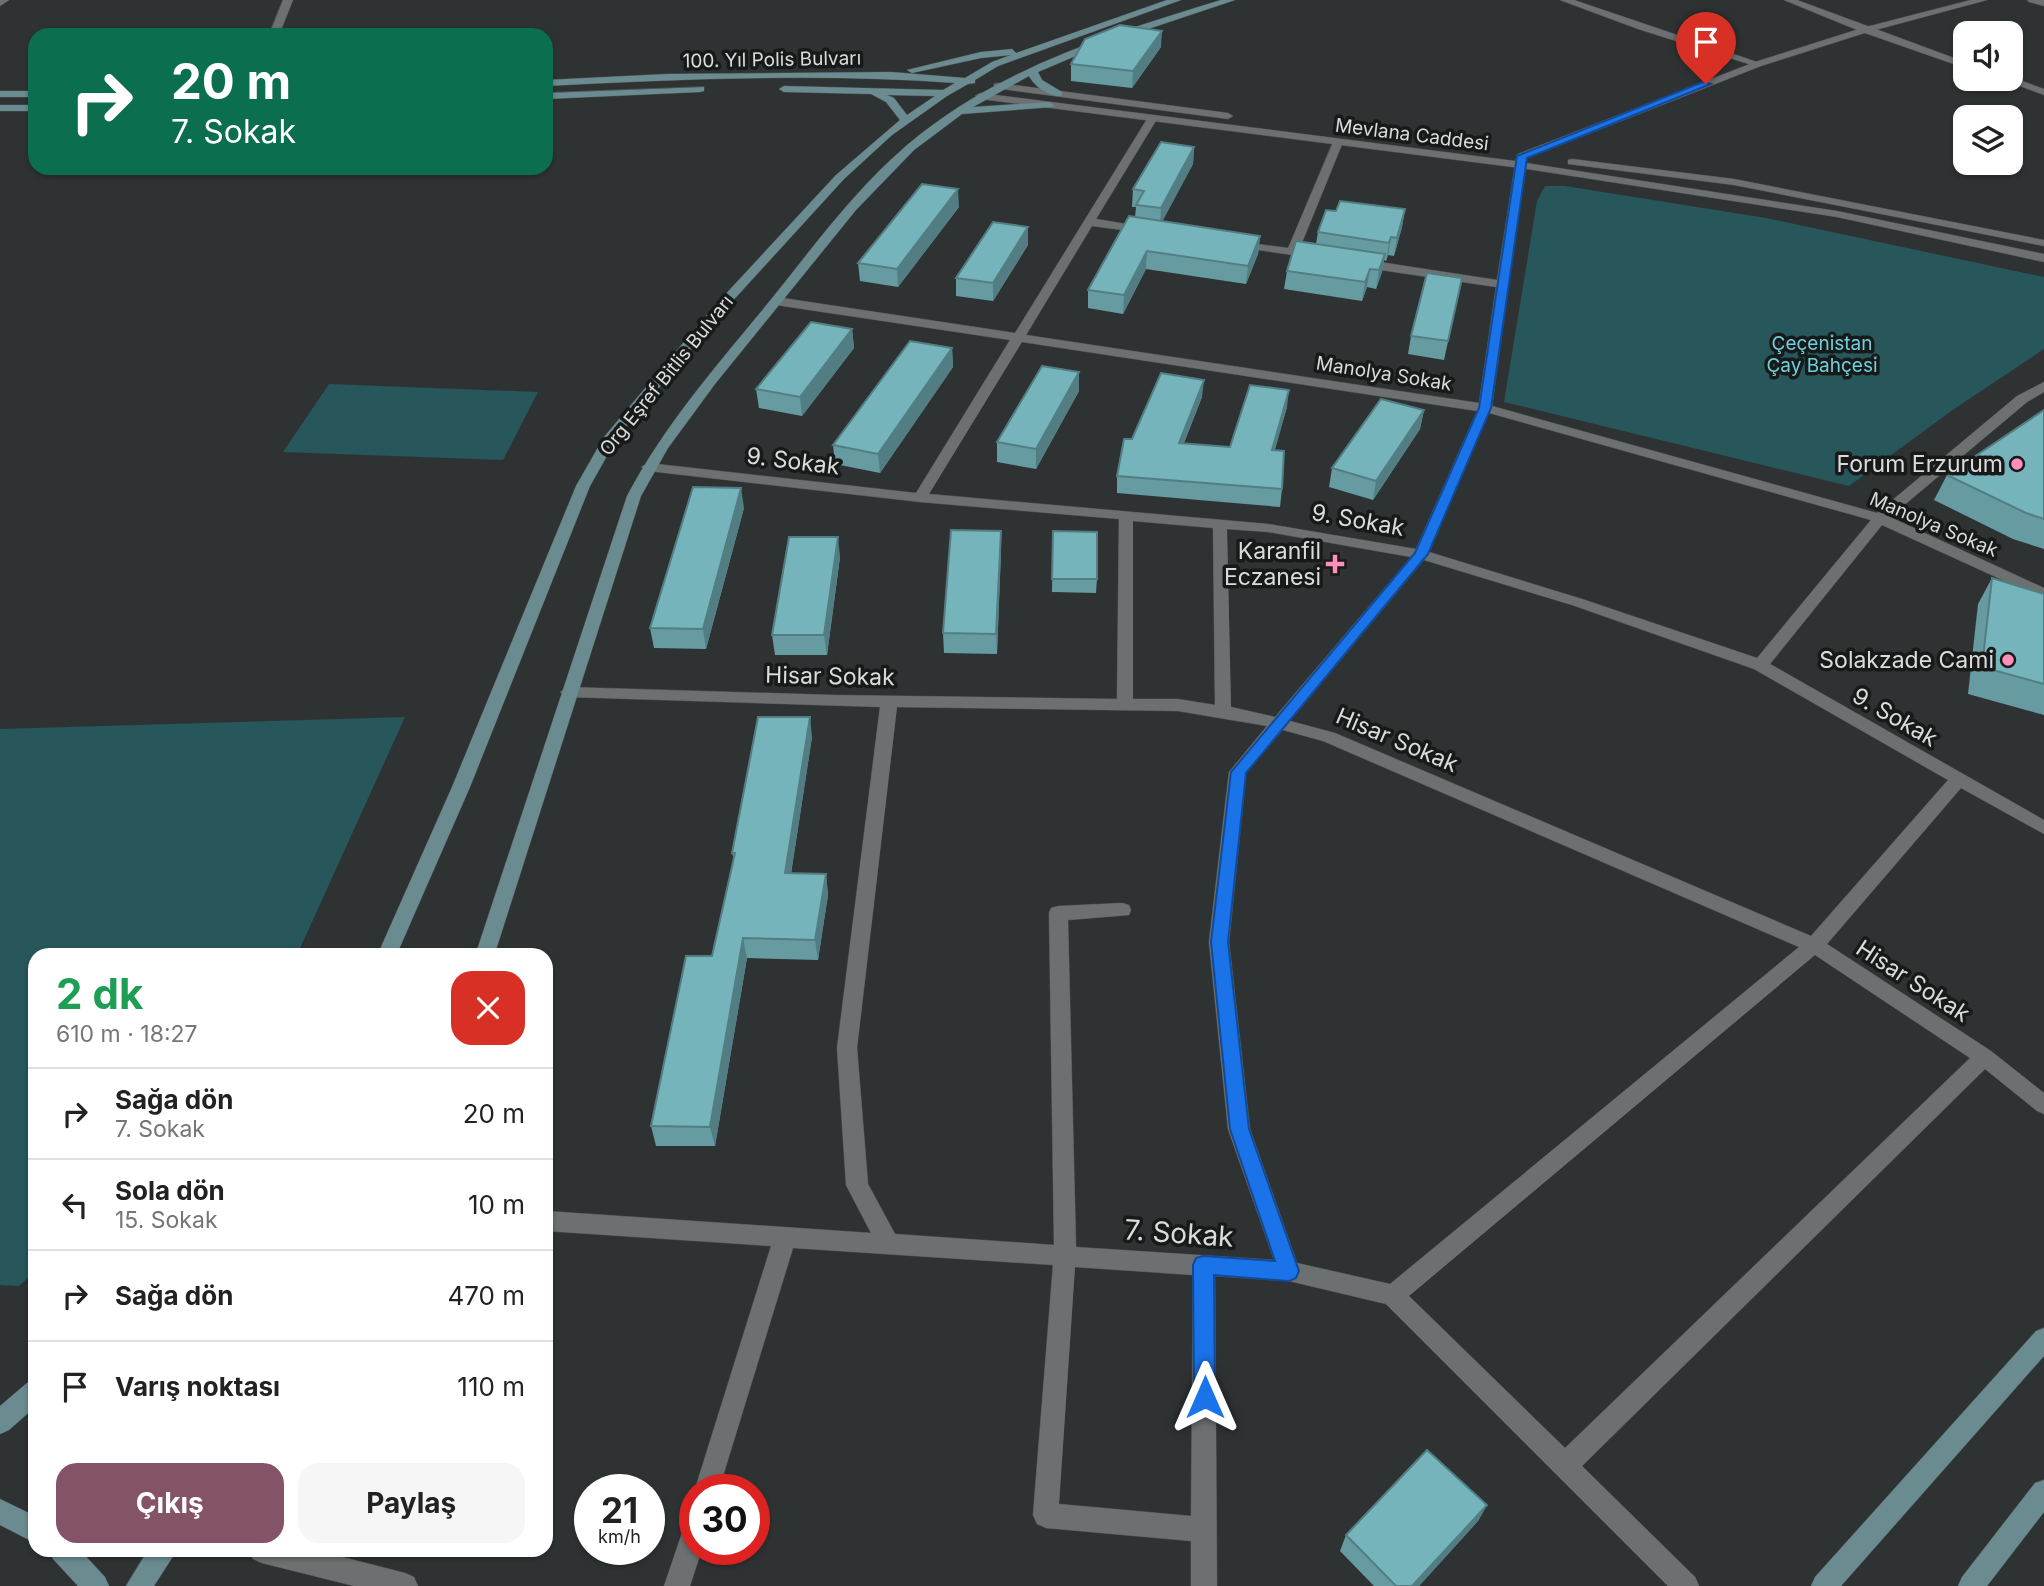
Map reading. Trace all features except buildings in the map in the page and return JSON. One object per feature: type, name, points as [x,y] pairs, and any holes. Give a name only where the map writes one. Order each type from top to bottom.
[{"type":"main road","name":"Org Eşref Bitlis Bulvarı","points":[[390,948],[461,787],[583,486],[595,462],[642,398],[840,177],[873,146],[906,121],[945,93],[995,64],[1176,0]]},
{"type":"main road","points":[[487,948],[537,802],[568,692],[625,521],[648,467],[681,417],[881,177],[909,149],[958,111],[998,86],[1033,71],[1148,25],[1230,0]]},
{"type":"main road","points":[[891,75],[981,55],[1026,52]]},
{"type":"main road","points":[[1033,71],[1039,84],[1058,94]]},
{"type":"main road","name":"100. Yıl Polis Bulvarı","points":[[553,83],[667,78],[891,75],[968,80],[998,86]]},
{"type":"main road","points":[[553,96],[728,88]]},
{"type":"main road","points":[[767,89],[871,90],[980,96]]},
{"type":"main road","points":[[871,90],[890,100],[906,121]]},
{"type":"main road","points":[[0,94],[28,94]]},
{"type":"main road","points":[[958,111],[1049,106]]},
{"type":"main road","points":[[0,108],[28,108]]},
{"type":"main road","points":[[1824,1586],[2044,1339]]},
{"type":"main road","points":[[0,1422],[28,1397]]},
{"type":"main road","points":[[1971,1586],[2044,1492]]},
{"type":"main road","points":[[0,1512],[28,1526]]},
{"type":"main road","points":[[68,1557],[96,1586]]},
{"type":"main road","points":[[139,1586],[159,1557]]},
{"type":"street","points":[[277,28],[288,0]]},
{"type":"street","points":[[1790,0],[1953,61]]},
{"type":"street","points":[[1289,1271],[1239,1129],[1219,942],[1238,772],[1421,554],[1485,408],[1521,161],[1758,64],[1865,30],[1982,0]]},
{"type":"street","points":[[2032,0],[2044,3]]},
{"type":"street","points":[[1573,1],[1641,27],[1758,64]]},
{"type":"street","points":[[2023,85],[2044,92]]},
{"type":"street","name":"Mevlana Caddesi","points":[[998,86],[1521,161],[1837,214],[2044,258]]},
{"type":"street","name":"Mevlana Caddesi","points":[[980,96],[1338,142],[1734,182],[2044,243]]},
{"type":"street","points":[[920,498],[1152,119]]},
{"type":"street","points":[[1293,253],[1338,142]]},
{"type":"street","points":[[1090,222],[1157,232]]},
{"type":"street","points":[[1225,242],[1502,284]]},
{"type":"street","name":"Manolya Sokak","points":[[776,300],[1485,408],[1880,518],[2044,594]]},
{"type":"street","points":[[1760,664],[1880,518],[2022,399],[2044,386]]},
{"type":"street","name":"9. Sokak","points":[[648,467],[920,498],[1268,528],[1421,554],[1577,602],[1760,664],[2044,828]]},
{"type":"street","points":[[1125,705],[1126,517]]},
{"type":"street","points":[[1220,524],[1223,710]]},
{"type":"street","name":"Hisar Sokak","points":[[568,692],[889,702],[1178,705],[1223,710],[1281,722],[1329,737],[1814,945],[1984,1057],[2044,1104]]},
{"type":"street","points":[[887,1242],[857,1185],[847,1048],[889,702]]},
{"type":"street","points":[[1686,1586],[1393,1295],[1814,945],[1958,780]]},
{"type":"street","points":[[1122,910],[1058,914],[1065,1255],[1046,1515],[1205,1530]]},
{"type":"street","points":[[1564,1466],[1984,1057]]},
{"type":"street","name":"7. Sokak","points":[[553,1222],[887,1242],[1289,1271],[1393,1295]]},
{"type":"street","points":[[712,1474],[785,1236]]},
{"type":"street","points":[[1203,1265],[1204,1586]]},
{"type":"street","points":[[290,1557],[405,1586]]},
{"type":"street","points":[[677,1586],[684,1565]]},
{"type":"green space","name":"Çeçenistan Çay Bahçesi","points":[[1545,186],[1565,186],[1766,218],[2044,277],[2044,349],[1954,409],[1849,486],[1504,402],[1537,201]]},
{"type":"green space","points":[[329,384],[538,392],[503,460],[283,452]]},
{"type":"green space","points":[[405,717],[300,948],[28,948],[28,1278],[19,1286],[0,1285],[0,729]]},
{"type":"place","name":"Forum Erzurum","points":[[2017,464]]},
{"type":"place","name":"Karanfil Eczanesi","points":[[1335,564]]},
{"type":"place","name":"Solakzade Cami","points":[[2008,660]]},
{"type":"route","points":[[1205,1397],[1203,1265],[1289,1271],[1239,1129],[1219,942],[1238,772],[1421,554],[1485,408],[1522,156],[1706,84]]}]
